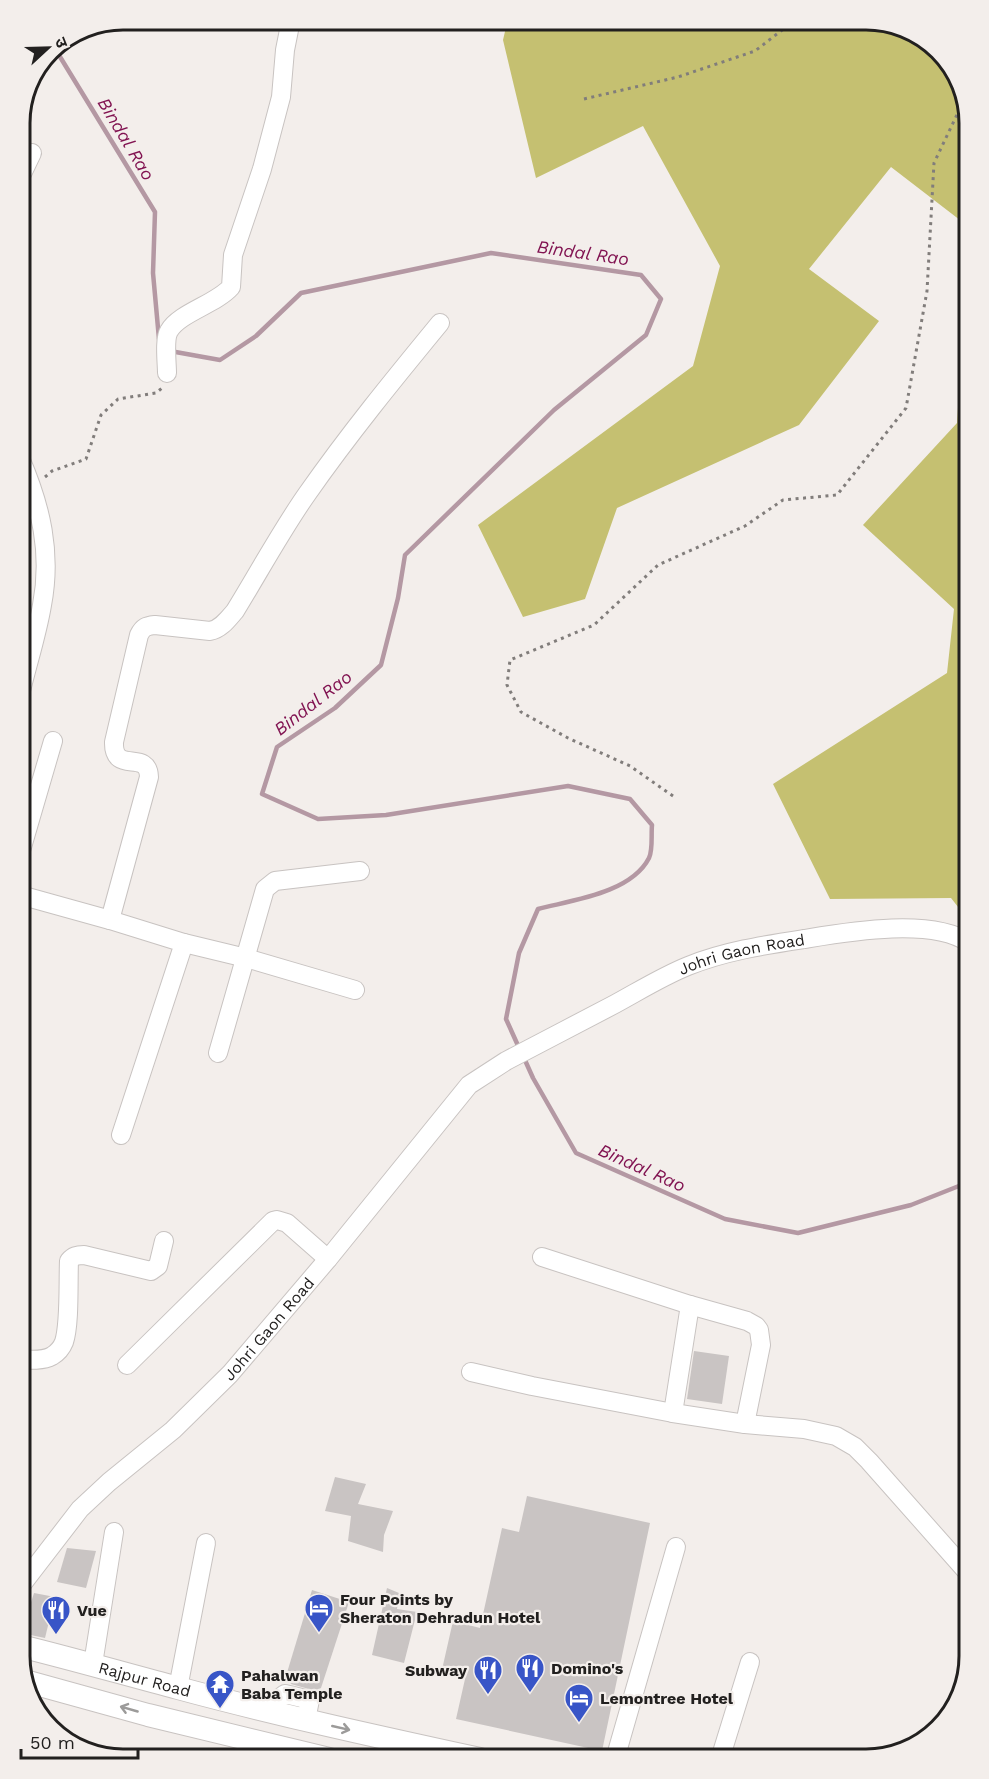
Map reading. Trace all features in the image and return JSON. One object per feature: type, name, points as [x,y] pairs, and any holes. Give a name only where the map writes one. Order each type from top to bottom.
[{"type":"main road","name":"Rajpur Road","points":[[30,1648],[264,1710],[435,1749]]},
{"type":"main road","name":"Rajpur Road","points":[[34,1683],[148,1715],[287,1749]]},
{"type":"street","points":[[167,374],[169,331],[177,322],[231,287],[233,255],[262,169],[281,97],[289,30]]},
{"type":"street","points":[[30,157],[32,153]]},
{"type":"street","points":[[110,920],[149,777],[148,769],[143,764],[121,759],[114,754],[114,742],[139,635],[143,628],[155,625],[210,631],[215,630],[227,620],[235,611],[306,496],[338,451],[440,323]]},
{"type":"street","points":[[30,483],[40,511],[44,537],[45,589],[30,655]]},
{"type":"street","points":[[30,820],[53,741]]},
{"type":"street","points":[[218,1053],[265,889],[280,880],[360,871]]},
{"type":"street","points":[[30,899],[355,990]]},
{"type":"street","name":"Johri Gaon Road","points":[[30,1574],[80,1509],[109,1482],[173,1431],[230,1374],[328,1259],[469,1085],[528,1049],[673,973],[707,959],[751,948],[861,930],[899,928],[950,933],[959,938]]},
{"type":"street","points":[[121,1135],[184,943]]},
{"type":"street","points":[[127,1365],[273,1221],[287,1223],[328,1259]]},
{"type":"street","points":[[30,1359],[45,1359],[53,1356],[64,1342],[67,1325],[69,1261],[72,1258],[84,1254],[151,1271],[158,1266],[164,1241]]},
{"type":"street","points":[[542,1257],[747,1321],[756,1326],[759,1330],[761,1345],[745,1424]]},
{"type":"street","points":[[673,1413],[690,1305]]},
{"type":"street","points":[[471,1372],[673,1413],[745,1424],[804,1429],[836,1436],[855,1448],[869,1461],[959,1563]]},
{"type":"street","points":[[93,1664],[114,1532]]},
{"type":"street","points":[[178,1688],[206,1543]]},
{"type":"street","points":[[618,1749],[676,1547]]},
{"type":"street","points":[[723,1749],[750,1662]]},
{"type":"path","points":[[584,99],[678,78],[755,51],[783,30]]},
{"type":"path","points":[[673,796],[630,766],[568,738],[521,712],[507,684],[510,660],[594,625],[658,565],[745,526],[783,500],[837,495],[906,408],[927,291],[934,163],[958,112]]},
{"type":"path","points":[[32,488],[52,471],[86,459],[101,415],[118,399],[156,393],[164,386],[167,374]]},
{"type":"shaded area","points":[[505,30],[872,30],[884,32],[918,46],[936,62],[949,82],[956,99],[959,123],[959,219],[891,167],[809,269],[879,321],[799,425],[617,508],[585,599],[523,617],[478,525],[693,366],[720,266],[643,126],[536,178],[503,40]]},
{"type":"shaded area","points":[[959,392],[959,908],[951,898],[830,899],[773,784],[947,673],[954,609],[863,525],[957,423]]},
{"type":"building","points":[[694,1351],[729,1356],[722,1404],[687,1399]]},
{"type":"building","points":[[335,1477],[366,1484],[358,1504],[393,1511],[384,1535],[383,1552],[348,1541],[351,1516],[325,1511]]},
{"type":"building","points":[[527,1496],[650,1523],[602,1749],[593,1749],[456,1719],[465,1679],[441,1674],[453,1621],[480,1628],[502,1528],[519,1532]]},
{"type":"building","points":[[67,1548],[96,1551],[86,1588],[57,1582]]},
{"type":"building","points":[[387,1588],[399,1593],[397,1609],[417,1612],[404,1663],[372,1655]]},
{"type":"building","points":[[312,1590],[349,1602],[321,1688],[316,1691],[291,1684],[286,1676]]},
{"type":"building","points":[[34,1593],[55,1597],[45,1638],[30,1635],[30,1605]]},
{"type":"waterway","name":"Bindal Rao","points":[[73,78],[155,212],[153,273],[159,339]]},
{"type":"waterway","name":"Bindal Rao","points":[[170,351],[220,360],[256,336],[301,293],[491,253],[641,275],[661,299],[646,335],[554,410],[405,555],[398,598],[381,665],[335,708],[277,747],[262,794],[318,819],[386,815],[568,786],[630,799],[652,825],[649,858],[640,870],[615,887],[584,898],[538,909],[519,953],[506,1019],[520,1050]]},
{"type":"waterway","name":"Bindal Rao","points":[[524,1058],[576,1153],[725,1219],[798,1233],[911,1205],[959,1186]]},
{"type":"place","name":"Four Points by Sheraton Dehradun Hotel","points":[[319,1634]]},
{"type":"place","name":"Vue","points":[[56,1636]]},
{"type":"place","name":"Domino's","points":[[530,1694]]},
{"type":"place","name":"Subway","points":[[488,1696]]},
{"type":"place","name":"Pahalwan Baba Temple","points":[[220,1710]]},
{"type":"place","name":"Lemontree Hotel","points":[[579,1724]]}]
